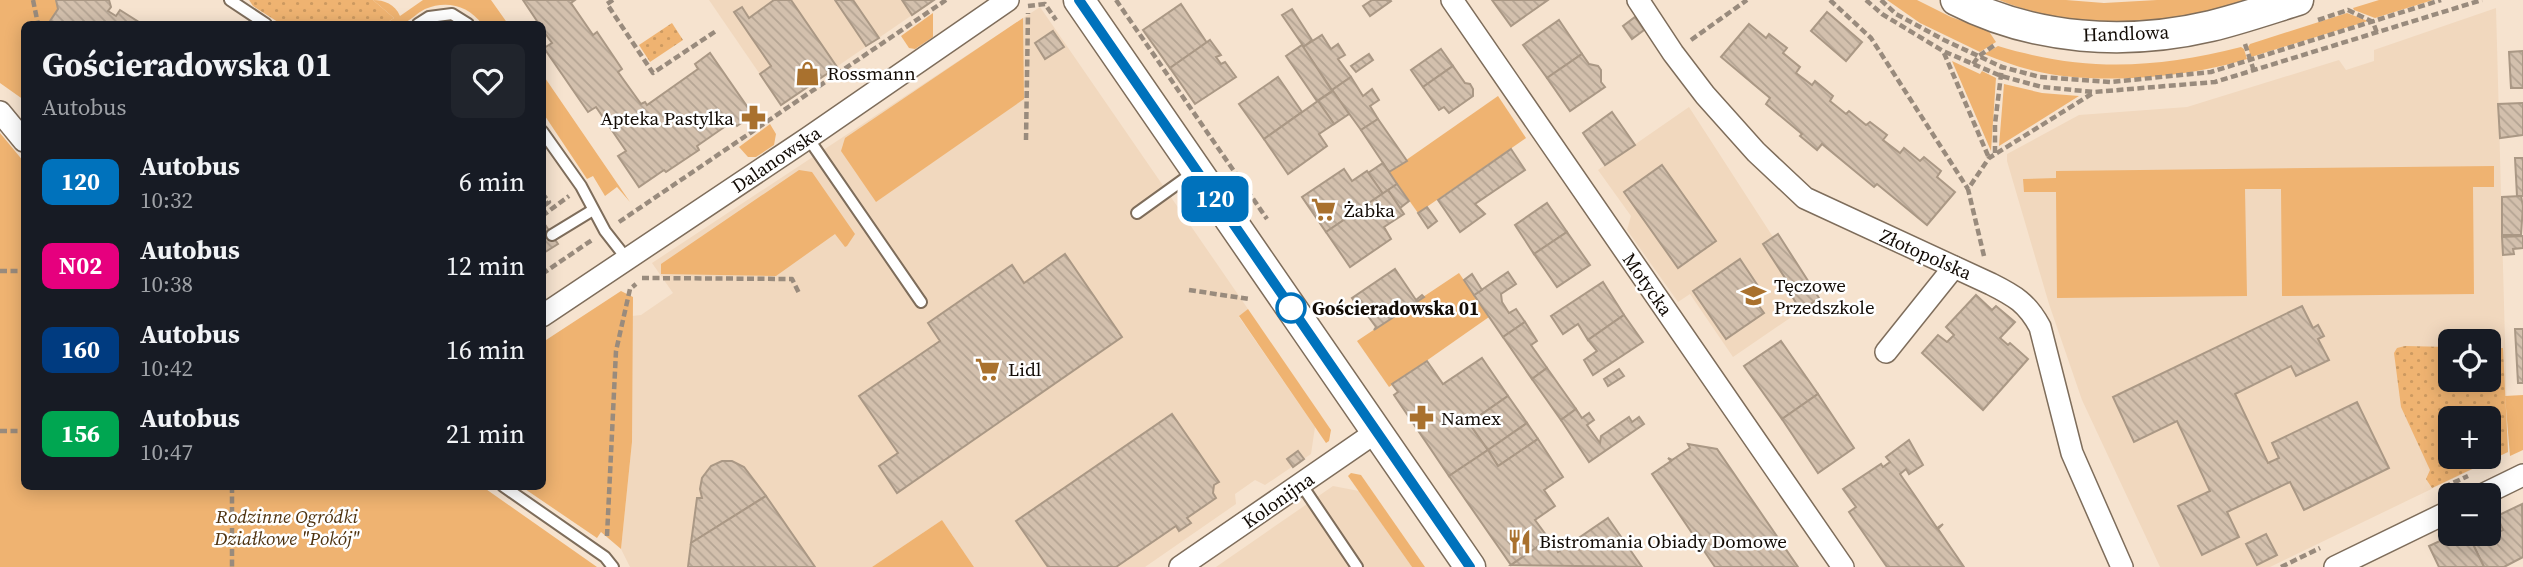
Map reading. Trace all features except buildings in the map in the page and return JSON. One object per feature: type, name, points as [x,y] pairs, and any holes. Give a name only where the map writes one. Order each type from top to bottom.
[{"type":"street","points":[[1079,0],[1468,566]]},
{"type":"street","name":"Motycka","points":[[1452,0],[1843,567]]},
{"type":"street","name":"Złotopolska","points":[[1638,0],[1672,53],[1741,136],[1805,198],[1991,284],[2015,296],[2030,309],[2040,327],[2072,453],[2122,567]]},
{"type":"street","name":"Handlowa","points":[[1956,0],[1987,14],[2029,27],[2072,35],[2115,37],[2161,34],[2209,26],[2298,0]]},
{"type":"street","name":"Dalanowska","points":[[546,313],[808,138],[1018,7]]},
{"type":"street","points":[[0,113],[21,138]]},
{"type":"street","points":[[1886,352],[1954,267]]},
{"type":"street","name":"Kolonijna","points":[[1180,567],[1376,432]]},
{"type":"street","points":[[2501,486],[2523,475]]},
{"type":"street","points":[[2335,567],[2438,517]]},
{"type":"lane","points":[[230,0],[261,21]]},
{"type":"lane","points":[[423,21],[429,17],[452,14],[463,21]]},
{"type":"lane","points":[[546,137],[581,186],[605,231],[627,259]]},
{"type":"lane","points":[[808,138],[921,302]]},
{"type":"lane","points":[[1137,213],[1195,171]]},
{"type":"lane","points":[[552,235],[593,210]]},
{"type":"lane","points":[[1301,484],[1357,567]]},
{"type":"lane","points":[[509,490],[605,557],[612,567]]},
{"type":"path","points":[[33,0],[37,21]]},
{"type":"path","points":[[613,0],[607,4],[653,73],[716,31]]},
{"type":"path","points":[[546,271],[946,0]]},
{"type":"path","points":[[1024,0],[1018,7],[1026,140]]},
{"type":"path","points":[[1672,53],[1747,0]]},
{"type":"path","points":[[1830,0],[1871,38],[1968,189],[1991,284]]},
{"type":"path","points":[[1018,7],[1045,4],[1061,26]]},
{"type":"path","points":[[1943,51],[1989,158]]},
{"type":"path","points":[[1995,154],[1995,124],[2002,67]]},
{"type":"path","points":[[1968,189],[1989,158],[2094,92]]},
{"type":"path","points":[[546,214],[555,208]]},
{"type":"path","points":[[605,557],[616,351],[630,289],[652,268]]},
{"type":"path","points":[[0,271],[21,271]]},
{"type":"path","points":[[643,278],[792,279],[800,295]]},
{"type":"path","points":[[1189,290],[1249,299]]},
{"type":"path","points":[[1243,291],[1256,310]]},
{"type":"path","points":[[0,431],[21,431]]},
{"type":"path","points":[[232,490],[232,567]]},
{"type":"shaded area","points":[[709,0],[934,0],[781,105]]},
{"type":"shaded area","points":[[1040,7],[1248,309],[1239,317],[1315,427],[1311,454],[1265,485],[1255,480],[1235,494],[1236,504],[1145,567],[974,567],[942,520],[872,567],[630,567],[621,549],[632,442],[632,316],[641,315],[673,293],[652,263]]},
{"type":"shaded area","points":[[2496,8],[2508,452],[2501,455],[2501,406],[2438,406],[2438,469],[2473,469],[2444,483],[2438,483],[2438,486],[2270,567],[2160,567],[2082,400],[2049,304],[2007,154],[2079,115],[2187,107],[2339,60],[2346,70],[2374,61],[2374,50]]},
{"type":"shaded area","points":[[1689,107],[1773,237],[1778,234],[1819,298],[1733,357],[1690,294],[1678,302],[1627,230],[1631,216],[1598,170]]},
{"type":"shaded area","points":[[1333,486],[1359,491],[1412,567],[1216,567]]},
{"type":"green space","points":[[0,0],[56,0],[58,9],[50,21],[21,21],[21,98],[0,83]]},
{"type":"green space","points":[[249,0],[373,0],[394,18],[390,21],[276,21],[253,6]]},
{"type":"green space","points":[[373,0],[389,4],[400,16],[423,0],[491,0],[506,21],[479,21],[470,12],[449,5],[425,9],[408,21],[390,21],[394,18]]},
{"type":"green space","points":[[1887,0],[1917,0],[1951,17],[1988,30],[1996,42],[1980,52],[1920,23]]},
{"type":"green space","points":[[1999,0],[2104,3],[2252,0],[2156,20],[2094,22],[2031,11]]},
{"type":"green space","points":[[2379,0],[2433,0],[2375,18],[2353,8]]},
{"type":"green space","points":[[933,13],[933,37],[915,49],[909,48],[901,36]]},
{"type":"green space","points":[[2347,13],[2368,21],[2251,57],[2248,47],[2250,44]]},
{"type":"green space","points":[[1023,18],[1024,99],[876,202],[841,151],[845,138]]},
{"type":"green space","points":[[672,23],[683,40],[650,62],[639,45]]},
{"type":"green space","points":[[1998,46],[2090,64],[2178,60],[2241,47],[2247,59],[2168,75],[2082,78],[2031,70],[1984,54]]},
{"type":"green space","points":[[1952,61],[1996,78],[1991,151]]},
{"type":"green space","points":[[546,79],[630,202],[617,187],[605,196],[593,176],[587,179],[546,118]]},
{"type":"green space","points":[[2004,84],[2042,93],[2079,96],[1999,146]]},
{"type":"green space","points":[[1498,96],[1526,138],[1418,213],[1389,172]]},
{"type":"green space","points":[[770,124],[776,134],[774,145],[756,157],[748,157],[739,147]]},
{"type":"green space","name":"Rodzinne Ogródki Działkowe \"Pokój\"","points":[[0,133],[21,158],[21,490],[487,490],[597,567],[0,567]]},
{"type":"green space","points":[[2494,166],[2494,187],[2473,187],[2474,294],[2282,296],[2281,189],[2245,189],[2247,296],[2057,298],[2056,192],[2024,192],[2023,179],[2056,178],[2056,171]]},
{"type":"green space","points":[[799,170],[812,172],[855,234],[847,246],[845,247],[835,234],[776,276],[661,274],[661,264]]},
{"type":"green space","points":[[1459,273],[1489,317],[1389,387],[1357,341]]},
{"type":"green space","points":[[621,291],[633,297],[632,442],[621,549],[601,532],[597,538],[526,490],[546,490],[546,340]]},
{"type":"green space","points":[[1248,309],[1331,430],[1326,443],[1239,316]]},
{"type":"green space","points":[[2405,346],[2438,347],[2438,392],[2501,392],[2503,348],[2508,452],[2501,455],[2501,406],[2438,406],[2438,469],[2472,469],[2432,488],[2426,479],[2430,470],[2401,407],[2394,353],[2397,348]]},
{"type":"green space","points":[[2523,395],[2523,450],[2510,456],[2505,396]]},
{"type":"green space","points":[[1351,473],[1361,475],[1425,567],[1412,567],[1348,476]]},
{"type":"green space","points":[[942,520],[974,567],[872,567]]},
{"type":"bus line","name":"120","points":[[1079,0],[1470,567]]},
{"type":"place","name":"Rossmann","points":[[807,73]]},
{"type":"place","name":"Apteka Pastylka","points":[[754,118]]},
{"type":"place","name":"Żabka","points":[[1324,210]]},
{"type":"place","name":"Tęczowe Przedszkole","points":[[1754,296]]},
{"type":"place","name":"Gościeradowska 01","points":[[1291,308]]},
{"type":"place","name":"Lidl","points":[[988,369]]},
{"type":"place","name":"Namex","points":[[1421,418]]},
{"type":"place","name":"Bistromania Obiady Domowe","points":[[1519,541]]}]
